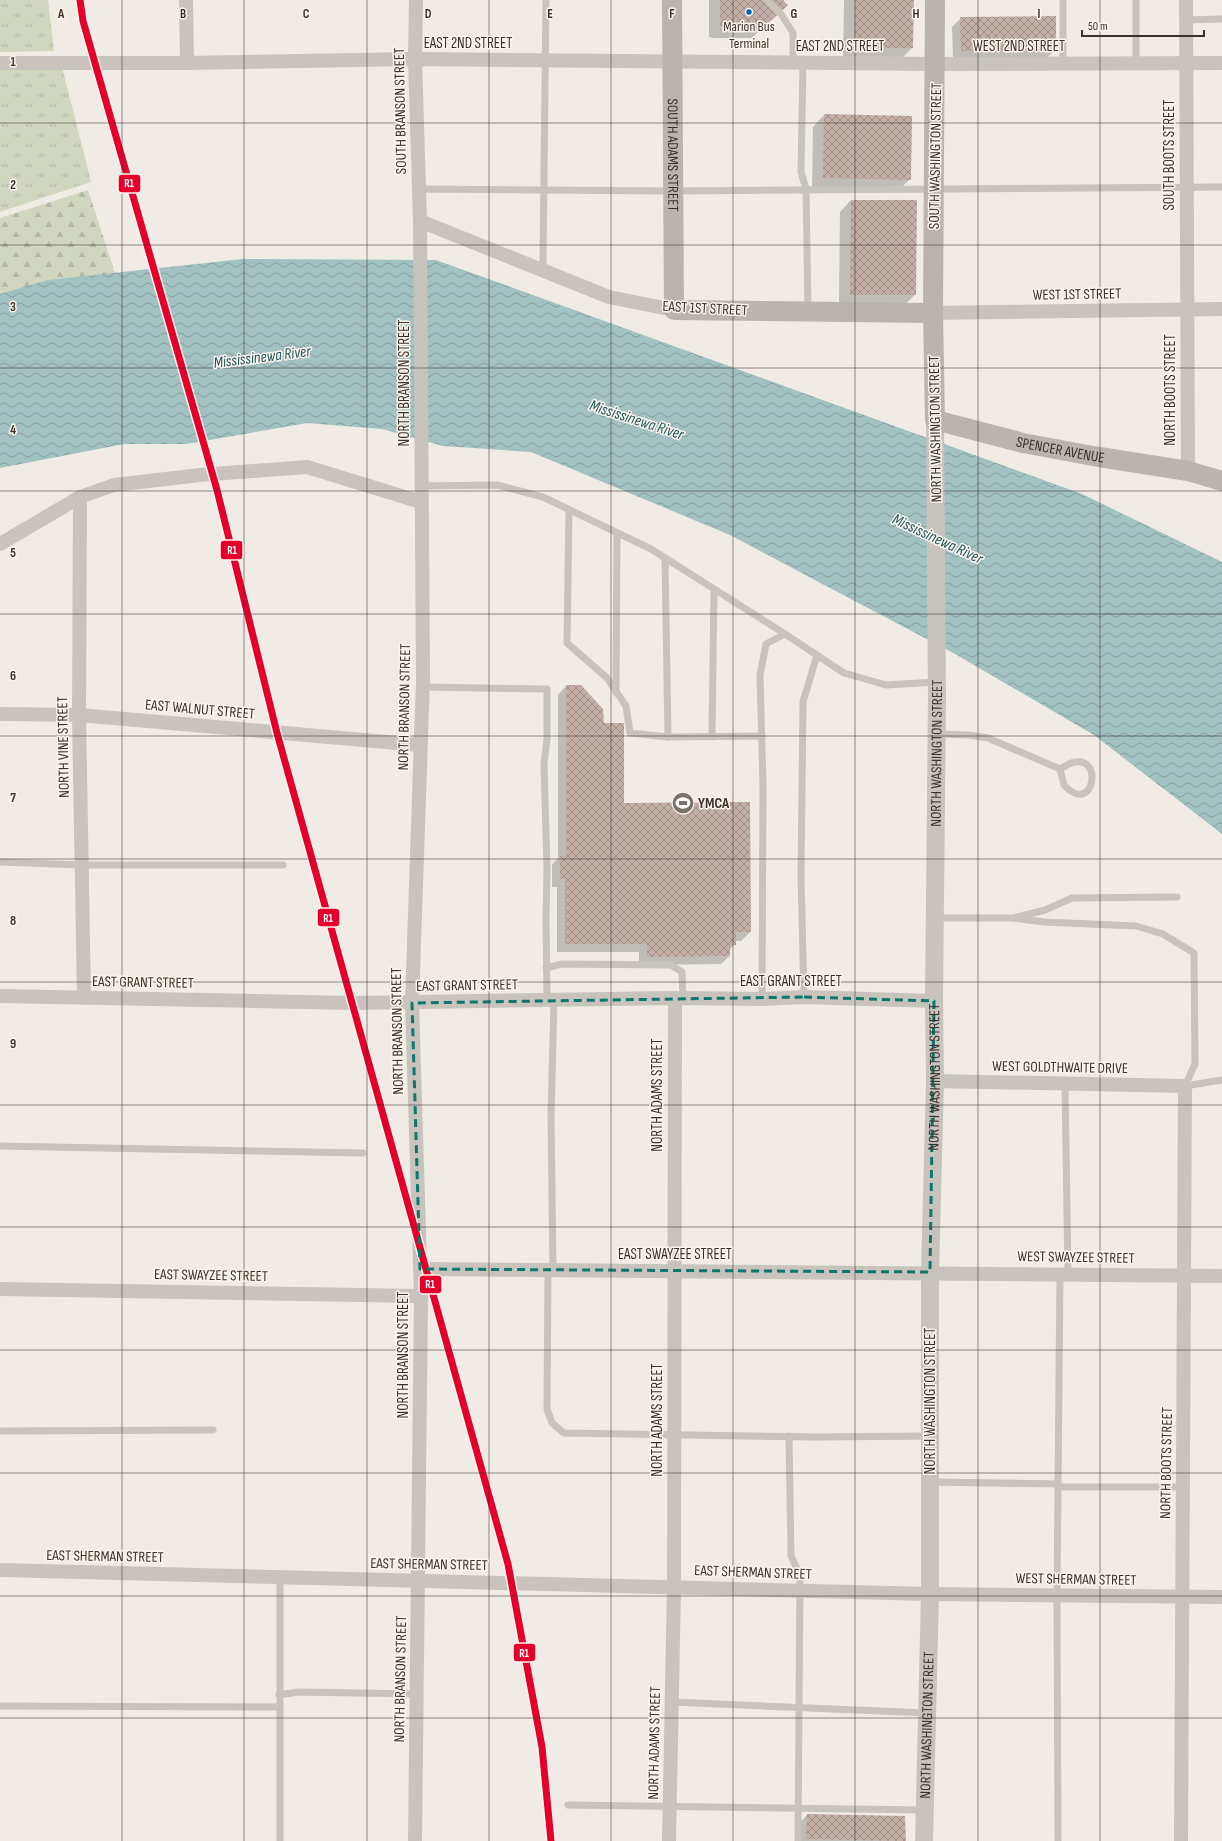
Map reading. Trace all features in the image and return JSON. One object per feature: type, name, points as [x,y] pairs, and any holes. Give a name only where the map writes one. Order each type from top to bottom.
[{"type":"main road","name":"SOUTH ADAMS STREET","points":[[672,0],[674,310]]},
{"type":"main road","name":"SOUTH WASHINGTON STREET","points":[[933,313],[936,64],[935,0]]},
{"type":"main road","name":"EAST 1ST STREET","points":[[674,310],[933,313]]},
{"type":"main road","name":"NORTH WASHINGTON STREET","points":[[933,313],[935,420]]},
{"type":"main road","name":"SPENCER AVENUE","points":[[935,420],[1046,447],[1188,471],[1222,481]]},
{"type":"street","points":[[186,0],[187,63]]},
{"type":"street","name":"SOUTH BRANSON STREET","points":[[416,0],[415,59],[420,221]]},
{"type":"street","name":"SOUTH BOOTS STREET","points":[[1186,0],[1187,310]]},
{"type":"street","name":"EAST 2ND STREET","points":[[0,63],[187,63],[415,59],[936,64]]},
{"type":"street","name":"WEST 2ND STREET","points":[[936,64],[1222,63]]},
{"type":"street","name":"EAST 1ST STREET","points":[[420,221],[609,297],[674,310]]},
{"type":"street","name":"NORTH BRANSON STREET","points":[[415,1841],[421,1296],[412,1003],[422,687],[420,502],[422,480],[420,221]]},
{"type":"street","name":"WEST 1ST STREET","points":[[933,313],[1222,309]]},
{"type":"street","name":"NORTH BOOTS STREET","points":[[1187,310],[1188,471]]},
{"type":"street","name":"NORTH WASHINGTON STREET","points":[[924,1841],[930,1594],[930,1272],[935,1081],[934,1001],[937,664],[935,420]]},
{"type":"street","points":[[0,544],[80,497],[114,485],[222,473],[307,467],[420,502]]},
{"type":"street","name":"NORTH VINE STREET","points":[[80,497],[79,715],[84,997]]},
{"type":"street","name":"EAST WALNUT STREET","points":[[0,714],[79,715],[420,745]]},
{"type":"street","name":"EAST GRANT STREET","points":[[0,996],[352,1003],[679,998],[762,999],[804,997],[934,1001]]},
{"type":"street","name":"NORTH ADAMS STREET","points":[[669,1841],[674,1587],[674,1271],[679,998]]},
{"type":"street","name":"WEST GOLDTHWAITE DRIVE","points":[[935,1081],[1185,1086]]},
{"type":"street","name":"NORTH BOOTS STREET","points":[[1181,1841],[1185,1086]]},
{"type":"street","name":"EAST SWAYZEE STREET","points":[[420,1269],[930,1272]]},
{"type":"street","name":"WEST SWAYZEE STREET","points":[[930,1272],[1222,1276]]},
{"type":"street","name":"EAST SWAYZEE STREET","points":[[0,1288],[421,1296]]},
{"type":"street","name":"EAST SHERMAN STREET","points":[[0,1570],[930,1594]]},
{"type":"street","name":"WEST SHERMAN STREET","points":[[930,1594],[1222,1597]]},
{"type":"lane","points":[[545,272],[543,262],[546,0]]},
{"type":"lane","points":[[767,0],[781,14],[793,33],[798,63],[801,172],[806,189],[808,311]]},
{"type":"lane","points":[[1063,0],[1063,63]]},
{"type":"lane","points":[[1136,0],[1136,63]]},
{"type":"lane","points":[[1186,20],[1222,19]]},
{"type":"lane","points":[[419,189],[673,190],[1222,187]]},
{"type":"lane","points":[[422,480],[497,485],[543,497],[651,549],[844,672],[886,685],[937,682]]},
{"type":"lane","points":[[569,510],[567,643],[607,678],[626,706],[630,733],[668,737],[762,736]]},
{"type":"lane","points":[[616,693],[618,533]]},
{"type":"lane","points":[[665,558],[668,737]]},
{"type":"lane","points":[[712,737],[714,589]]},
{"type":"lane","points":[[762,999],[762,736],[760,675],[766,644],[785,634]]},
{"type":"lane","points":[[804,997],[801,876],[804,702],[816,655]]},
{"type":"lane","points":[[422,687],[547,689],[547,739],[544,764],[547,869],[546,968],[550,1000],[551,1117],[551,1270],[547,1409],[552,1423],[564,1433],[930,1436]]},
{"type":"lane","points":[[937,734],[968,734],[988,738],[1060,769]]},
{"type":"lane","points":[[1071,762],[1081,762],[1088,766],[1092,773],[1093,781],[1090,789],[1083,793],[1075,794],[1068,790],[1064,785],[1060,769],[1071,762]]},
{"type":"lane","points":[[0,862],[82,865],[283,865]]},
{"type":"lane","points":[[1013,918],[1045,910],[1072,898],[1177,897]]},
{"type":"lane","points":[[935,918],[1013,918],[1044,922],[1136,926],[1163,934],[1194,953],[1194,1064],[1185,1086]]},
{"type":"lane","points":[[546,968],[562,964],[671,965],[682,972],[679,998]]},
{"type":"lane","points":[[1185,1086],[1222,1080]]},
{"type":"lane","points":[[1058,1841],[1058,1485],[1064,1274],[1065,1084]]},
{"type":"lane","points":[[0,1146],[363,1153]]},
{"type":"lane","points":[[0,1431],[213,1430]]},
{"type":"lane","points":[[789,1436],[791,1556],[800,1575],[798,1841]]},
{"type":"lane","points":[[930,1482],[1183,1486]]},
{"type":"lane","points":[[280,1577],[280,1841]]},
{"type":"lane","points":[[279,1695],[298,1692],[417,1694]]},
{"type":"lane","points":[[672,1702],[927,1713]]},
{"type":"lane","points":[[0,1706],[279,1707]]},
{"type":"lane","points":[[568,1805],[925,1810]]},
{"type":"highlighted area","points":[[804,997],[934,1001],[930,1272],[420,1269],[412,1003]]},
{"type":"green space","points":[[0,0],[48,0],[54,51],[0,52]]},
{"type":"green space","points":[[61,63],[91,182],[0,212],[0,64]]},
{"type":"green space","points":[[88,190],[115,273],[0,311],[0,218]]},
{"type":"water","name":"Mississinewa River","points":[[243,259],[436,260],[1082,494],[1222,562],[1222,834],[1094,735],[955,654],[730,535],[531,452],[443,446],[382,429],[307,423],[187,444],[124,444],[0,468],[0,294],[48,280]]},
{"type":"building","name":"Marion Bus Terminal","points":[[720,0],[783,0],[788,5],[764,27],[725,27],[720,26]]},
{"type":"building","points":[[855,0],[914,0],[913,48],[854,48]]},
{"type":"building","points":[[1056,16],[1056,50],[961,51],[960,17]]},
{"type":"building","points":[[824,114],[912,116],[911,180],[823,178]]},
{"type":"building","points":[[851,200],[917,200],[916,295],[850,295]]},
{"type":"building","points":[[566,685],[581,685],[603,709],[604,723],[624,723],[624,803],[750,802],[751,932],[736,932],[736,945],[730,945],[730,956],[647,957],[647,944],[565,944],[565,879],[560,879],[560,856],[566,856]]},
{"type":"building","points":[[807,1814],[905,1816],[906,1841],[806,1839]]},
{"type":"transit line","name":"R1","points":[[80,0],[83,21],[217,490],[277,733],[508,1564],[542,1747],[551,1841]]},
{"type":"place","name":"Marion Bus Terminal","points":[[749,12]]},
{"type":"place","name":"YMCA","points":[[683,803]]}]
